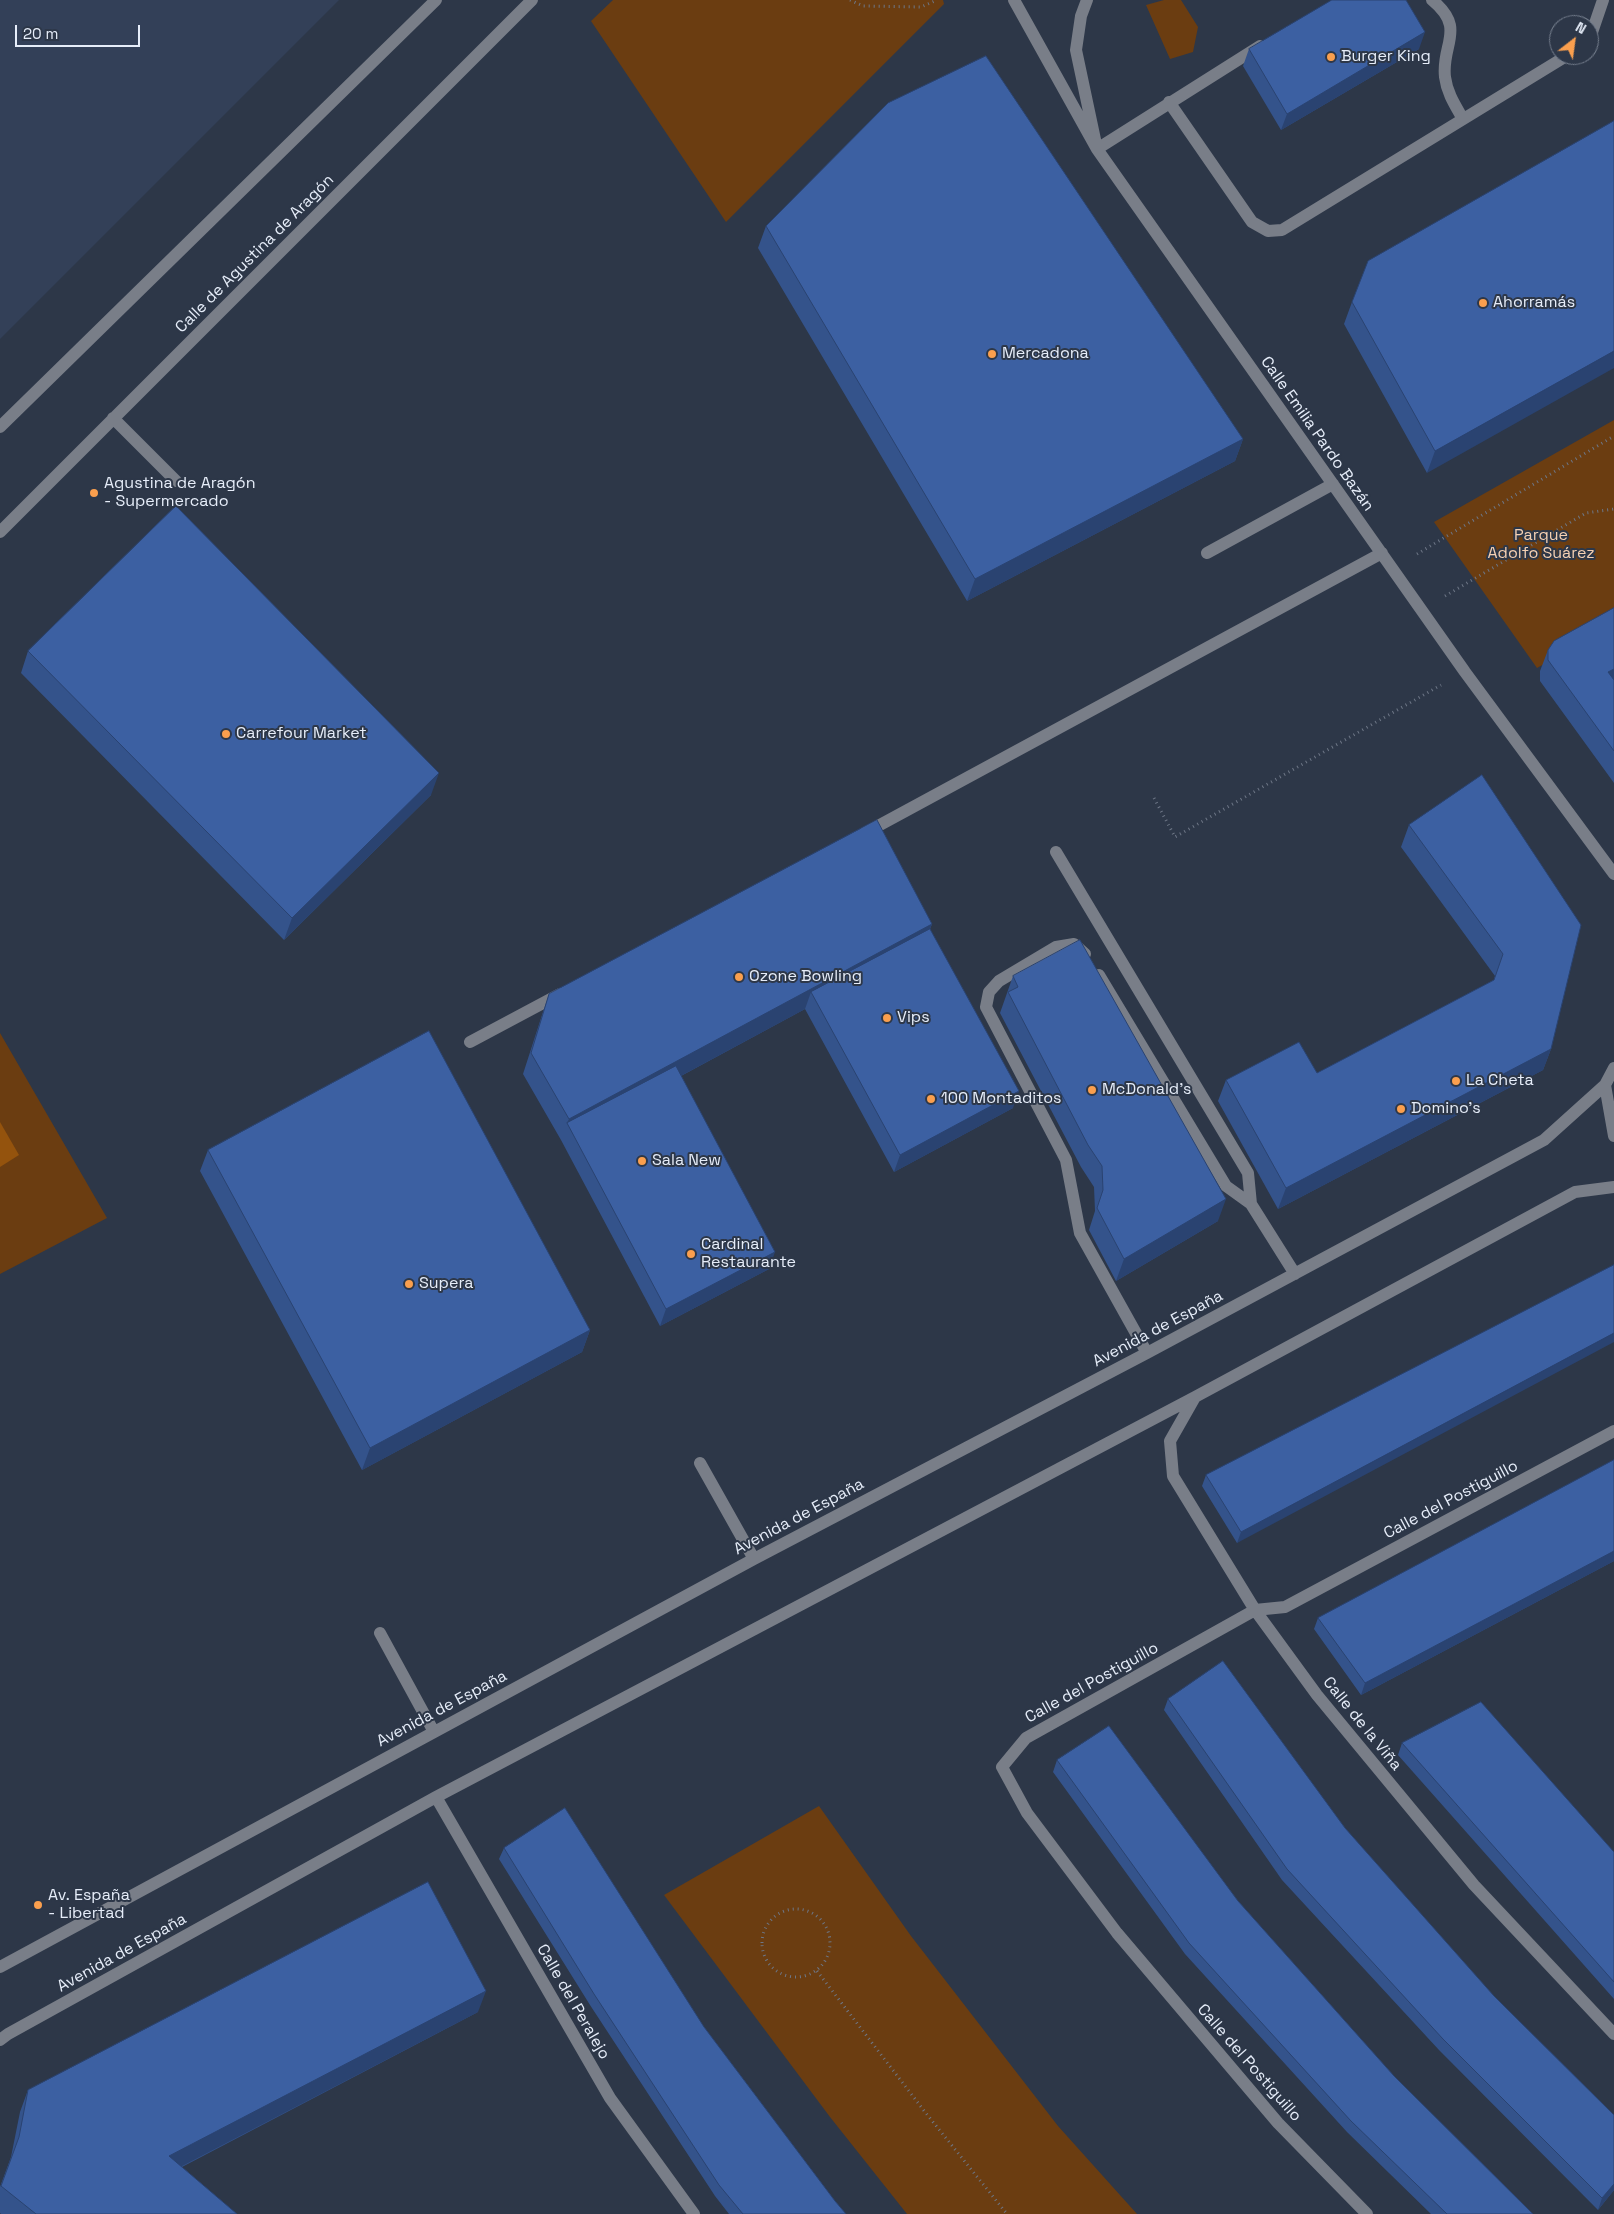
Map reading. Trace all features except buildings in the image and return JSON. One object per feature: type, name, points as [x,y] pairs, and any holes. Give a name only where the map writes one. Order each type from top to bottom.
[{"type":"street","points":[[0,427],[436,0]]},
{"type":"street","name":"Calle de Agustina de Aragón","points":[[0,532],[532,0]]},
{"type":"street","name":"Calle Emilia Pardo Bazán","points":[[1014,0],[1097,149],[1465,672],[1614,874]]},
{"type":"street","points":[[1087,0],[1081,16],[1076,50],[1097,149],[1168,102],[1269,40]]},
{"type":"street","points":[[1432,0],[1445,11],[1452,31],[1445,75],[1448,92],[1463,120]]},
{"type":"street","points":[[1598,15],[1603,0]]},
{"type":"street","points":[[1168,102],[1252,222],[1268,231],[1282,230],[1552,65]]},
{"type":"street","points":[[113,418],[176,481]]},
{"type":"street","points":[[1207,553],[1333,484]]},
{"type":"street","points":[[855,837],[1382,553]]},
{"type":"street","points":[[1056,852],[1248,1173],[1251,1204]]},
{"type":"street","points":[[1146,1353],[1080,1234],[1066,1160],[986,1007],[989,992],[999,981],[1056,947],[1074,944],[1088,957],[1226,1186],[1251,1204],[1296,1274]]},
{"type":"street","points":[[470,1042],[575,986]]},
{"type":"street","points":[[1614,1068],[1605,1085],[1614,1136]]},
{"type":"street","name":"Avenida de España","points":[[0,1966],[754,1559],[1296,1274],[1544,1140],[1605,1085]]},
{"type":"street","name":"Avenida de España","points":[[0,2040],[436,1797],[1115,1437],[1195,1397],[1575,1192],[1614,1187]]},
{"type":"street","name":"Calle de la Viña","points":[[1195,1397],[1170,1442],[1173,1476],[1255,1610],[1317,1695],[1474,1885],[1614,2034]]},
{"type":"street","name":"Calle del Postiguillo","points":[[1367,2214],[1278,2123],[1117,1934],[1027,1813],[1002,1767],[1026,1738],[1255,1610],[1286,1607],[1614,1431]]},
{"type":"street","points":[[700,1463],[754,1559]]},
{"type":"street","points":[[380,1633],[434,1732]]},
{"type":"street","name":"Calle del Peralejo","points":[[436,1797],[610,2098],[694,2214]]},
{"type":"path","points":[[850,0],[863,6],[920,7],[937,0]]},
{"type":"path","points":[[1393,568],[1614,436]]},
{"type":"path","points":[[1422,610],[1586,513],[1614,509]]},
{"type":"path","points":[[1154,798],[1175,837],[1465,672]]},
{"type":"path","points":[[791,1909],[802,1909],[822,1920],[828,1929],[831,1940],[830,1952],[825,1963],[817,1971],[807,1976],[795,1978],[779,1972],[767,1961],[762,1951],[764,1929],[780,1913],[791,1909]]},
{"type":"path","points":[[817,1971],[925,2112],[1007,2214]]},
{"type":"shaded area","points":[[0,0],[339,0],[0,339]]},
{"type":"shaded area","points":[[0,1122],[19,1155],[0,1167]]},
{"type":"green space","points":[[613,0],[943,0],[944,4],[726,222],[591,21]]},
{"type":"green space","points":[[1164,0],[1181,0],[1198,27],[1193,52],[1170,59],[1146,5]]},
{"type":"green space","name":"Parque Adolfo Suárez","points":[[1614,420],[1614,625],[1537,668],[1434,522]]},
{"type":"green space","points":[[0,1033],[107,1218],[0,1274]]},
{"type":"green space","points":[[819,1806],[911,1936],[1058,2126],[1137,2214],[907,2214],[830,2117],[664,1895]]},
{"type":"place","name":"Burger King","points":[[1331,57]]},
{"type":"place","name":"Ahorramás","points":[[1483,303]]},
{"type":"place","name":"Mercadona","points":[[992,354]]},
{"type":"place","name":"Agustina de Aragón - Supermercado","points":[[94,493]]},
{"type":"place","name":"Carrefour Market","points":[[226,734]]},
{"type":"place","name":"Ozone Bowling","points":[[739,977]]},
{"type":"place","name":"Vips","points":[[887,1018]]},
{"type":"place","name":"La Cheta","points":[[1456,1081]]},
{"type":"place","name":"McDonald's","points":[[1092,1090]]},
{"type":"place","name":"100 Montaditos","points":[[931,1099]]},
{"type":"place","name":"Domino's","points":[[1401,1109]]},
{"type":"place","name":"Sala New","points":[[642,1161]]},
{"type":"place","name":"Cardinal Restaurante","points":[[691,1254]]},
{"type":"place","name":"Supera","points":[[409,1284]]},
{"type":"place","name":"Av. España - Libertad","points":[[38,1905]]}]
